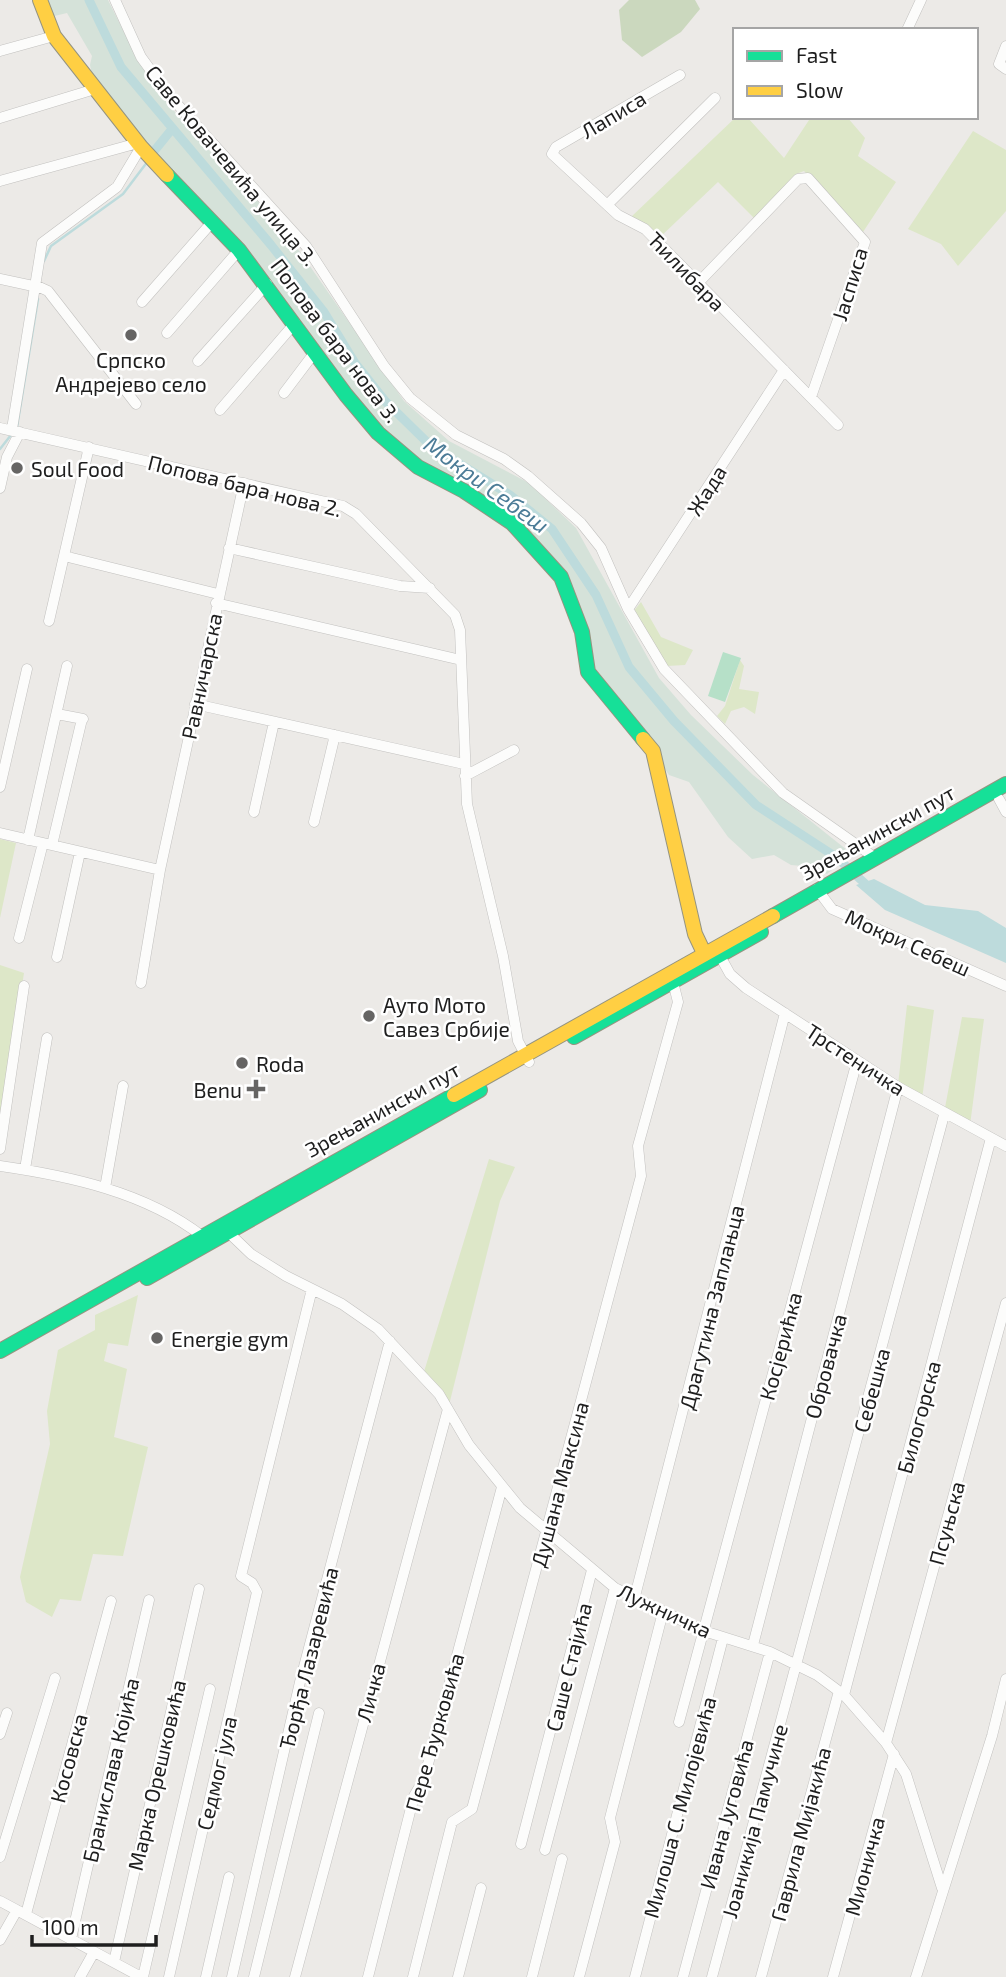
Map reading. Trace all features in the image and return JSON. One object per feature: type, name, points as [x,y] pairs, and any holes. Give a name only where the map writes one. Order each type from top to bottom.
[{"type":"main road","name":"Попова бара нова 3.","points":[[40,0],[54,36],[95,89],[139,145],[213,221],[267,284],[364,418],[418,467],[464,491],[512,523],[561,577],[582,632],[588,672],[653,751],[695,934],[704,953]]},
{"type":"main road","name":"Зрењанински пут","points":[[862,869],[874,857],[1006,784]]},
{"type":"main road","name":"Зрењанински пут","points":[[0,1351],[202,1236],[720,956],[862,869],[1005,805]]},
{"type":"main road","name":"Зрењанински пут","points":[[0,1360],[228,1232],[704,953],[820,893]]},
{"type":"street","name":"Саве Ковачевића улица 3.","points":[[115,0],[141,57],[168,94],[306,246],[384,366],[410,398],[456,435],[504,459],[528,476],[580,523],[606,557],[628,609],[655,658],[719,729],[783,793],[874,857]]},
{"type":"street","points":[[908,28],[921,0]]},
{"type":"street","points":[[0,51],[54,36]]},
{"type":"street","points":[[1006,46],[999,64],[1006,69]]},
{"type":"street","name":"Лаписа","points":[[554,157],[552,152],[556,148],[680,75]]},
{"type":"street","points":[[0,118],[95,89]]},
{"type":"street","points":[[607,205],[715,97]]},
{"type":"street","points":[[0,181],[139,145]]},
{"type":"street","points":[[0,488],[16,431],[42,243],[117,187],[139,145]]},
{"type":"street","name":"Ћилибара","points":[[554,157],[624,219],[642,226],[811,397]]},
{"type":"street","name":"Јасписа","points":[[698,283],[798,180],[808,178],[865,242],[811,397]]},
{"type":"street","points":[[142,302],[213,221]]},
{"type":"street","points":[[167,333],[239,250]]},
{"type":"street","points":[[0,279],[37,286],[136,404]]},
{"type":"street","points":[[198,361],[267,284]]},
{"type":"street","points":[[220,410],[295,323]]},
{"type":"street","points":[[284,393],[315,352]]},
{"type":"street","name":"Жада","points":[[628,609],[784,370]]},
{"type":"street","points":[[811,397],[838,425]]},
{"type":"street","name":"Попова бара нова 2.","points":[[0,428],[349,509],[458,619],[464,764],[469,815],[503,956],[518,1041],[527,1058]]},
{"type":"street","points":[[49,621],[89,447]]},
{"type":"street","name":"Равничарска","points":[[141,983],[160,870],[244,483]]},
{"type":"street","points":[[229,548],[400,586],[430,588]]},
{"type":"street","points":[[64,556],[217,599],[461,660]]},
{"type":"street","points":[[29,840],[67,666]]},
{"type":"street","points":[[0,787],[27,669]]},
{"type":"street","points":[[195,704],[464,764]]},
{"type":"street","points":[[19,938],[82,719],[57,714]]},
{"type":"street","points":[[254,812],[274,722]]},
{"type":"street","points":[[314,822],[335,735]]},
{"type":"street","points":[[465,776],[514,750]]},
{"type":"street","points":[[0,833],[160,870]]},
{"type":"street","points":[[57,957],[80,852]]},
{"type":"street","name":"Мокри Себеш","points":[[820,893],[829,907],[1006,986]]},
{"type":"street","name":"Трстеничка","points":[[720,956],[740,984],[898,1087],[944,1115],[1006,1146]]},
{"type":"street","name":"Душана Максина","points":[[413,1977],[452,1822],[472,1809],[642,1172],[638,1146],[678,1002],[673,982]]},
{"type":"street","points":[[0,1149],[24,986]]},
{"type":"street","name":"Драгутина Заплањца","points":[[634,1600],[785,1013]]},
{"type":"street","points":[[25,1169],[47,1038]]},
{"type":"street","name":"Косјерићка","points":[[679,1722],[857,1061]]},
{"type":"street","points":[[105,1188],[123,1086]]},
{"type":"street","name":"Обровачка","points":[[753,1645],[898,1087]]},
{"type":"street","name":"Себешка","points":[[797,1664],[944,1115]]},
{"type":"street","name":"Билогорска","points":[[842,1693],[991,1138]]},
{"type":"street","points":[[0,1166],[25,1169],[105,1188],[167,1215],[202,1236]]},
{"type":"street","name":"Лужничка","points":[[228,1232],[243,1248],[286,1276],[361,1316],[390,1341],[423,1375],[449,1409],[469,1445],[502,1487],[546,1533],[615,1588],[634,1600],[704,1631],[753,1645],[797,1664],[842,1693],[886,1743],[912,1788],[942,1888]]},
{"type":"street","name":"Седмог јула","points":[[169,1977],[257,1592],[253,1583],[241,1576],[312,1289]]},
{"type":"street","name":"Псуњска","points":[[886,1743],[1006,1303]]},
{"type":"street","name":"Ђорђа Лазаревића","points":[[232,1977],[300,1682],[390,1341]]},
{"type":"street","name":"Личка","points":[[295,1977],[449,1409]]},
{"type":"street","name":"Пере Ђурковића","points":[[368,1977],[414,1796],[424,1779],[502,1487]]},
{"type":"street","name":"Саше Стајића","points":[[521,1844],[592,1570]]},
{"type":"street","points":[[545,1850],[615,1588]]},
{"type":"street","name":"Марка Орешковића","points":[[114,1962],[199,1589]]},
{"type":"street","name":"Бранислава Којића","points":[[71,1939],[149,1600]]},
{"type":"street","name":"Косовска","points":[[0,1940],[21,1912],[111,1601]]},
{"type":"street","points":[[579,1977],[615,1842],[610,1818],[663,1612]]},
{"type":"street","name":"Милоша С. Милојевића","points":[[635,1977],[723,1638]]},
{"type":"street","name":"Ивана Југовића","points":[[683,1977],[770,1652]]},
{"type":"street","name":"Јоаникија Памучине","points":[[712,1977],[797,1664]]},
{"type":"street","points":[[0,1857],[55,1678]]},
{"type":"street","points":[[916,1977],[992,1736],[1006,1679]]},
{"type":"street","points":[[0,1901],[142,1977],[210,1689]]},
{"type":"street","name":"Гаврила Мијакића","points":[[761,1977],[842,1693]]},
{"type":"street","points":[[992,1736],[1006,1710]]},
{"type":"street","points":[[0,1734],[7,1713]]},
{"type":"street","points":[[254,1977],[319,1713]]},
{"type":"street","name":"Мионичка","points":[[833,1977],[894,1754]]},
{"type":"street","points":[[532,1977],[562,1859]]},
{"type":"street","points":[[206,1977],[229,1877]]},
{"type":"street","points":[[458,1977],[481,1888]]},
{"type":"street","points":[[80,1977],[94,1952]]},
{"type":"green space","points":[[629,0],[695,0],[700,9],[681,32],[642,57],[622,40],[619,10]]},
{"type":"green space","points":[[734,119],[749,119],[784,158],[810,119],[849,119],[865,138],[858,156],[896,182],[863,232],[804,171],[796,174],[754,218],[718,182],[658,239],[631,217]]},
{"type":"green space","points":[[973,131],[1006,150],[1006,211],[958,266],[941,244],[908,229]]},
{"type":"green space","points":[[641,602],[661,637],[693,650],[685,665],[667,666],[632,613]]},
{"type":"green space","points":[[723,652],[741,658],[725,702],[708,696]]},
{"type":"green space","points":[[740,660],[744,666],[739,689],[759,692],[755,714],[744,707],[731,711],[725,724],[717,716],[725,706]]},
{"type":"green space","points":[[0,839],[16,843],[0,918]]},
{"type":"green space","points":[[0,965],[24,973],[0,1129]]},
{"type":"green space","points":[[907,1005],[934,1010],[922,1099],[898,1085]]},
{"type":"green space","points":[[962,1017],[984,1019],[970,1125],[944,1113]]},
{"type":"green space","points":[[489,1159],[515,1167],[500,1201],[448,1409],[423,1375]]},
{"type":"green space","points":[[138,1295],[128,1346],[108,1343],[104,1361],[127,1369],[114,1437],[148,1447],[123,1556],[93,1554],[81,1601],[60,1599],[52,1617],[26,1602],[20,1577],[50,1444],[47,1411],[58,1350],[95,1330],[95,1315]]},
{"type":"shaded area","points":[[45,0],[108,0],[138,60],[163,97],[192,133],[247,188],[300,252],[404,401],[449,441],[529,483],[576,528],[659,678],[691,715],[753,775],[852,854],[827,874],[814,867],[791,865],[774,855],[752,859],[728,837],[689,782],[669,775],[642,735],[596,685],[577,615],[530,539],[394,448],[281,303],[95,89],[90,65],[92,56],[67,13],[46,18]]},
{"type":"water","points":[[874,879],[925,905],[978,911],[1006,928],[1006,963],[885,910],[856,885]]},
{"type":"waterway","name":"Мокри Себеш","points":[[89,0],[121,67],[271,245],[324,312],[355,363],[386,402],[431,446],[510,495],[552,529],[596,595],[629,667],[674,721],[756,805],[836,857],[871,889]]},
{"type":"waterway","points":[[155,150],[172,129]]},
{"type":"waterway","points":[[44,261],[51,246],[123,194],[148,161]]},
{"type":"waterway","points":[[17,427],[38,299]]},
{"type":"waterway","points":[[0,449],[11,435]]},
{"type":"traffic: fast","points":[[167,175],[239,250],[346,395],[378,433],[418,467],[464,491],[512,523],[561,577],[582,632],[588,672],[643,739]]},
{"type":"traffic: fast","points":[[773,916],[1006,784]]},
{"type":"traffic: fast","points":[[574,1037],[761,932]]},
{"type":"traffic: fast","points":[[147,1278],[480,1090]]},
{"type":"traffic: fast","points":[[0,1351],[454,1095]]},
{"type":"traffic: slow","points":[[40,0],[54,36],[141,147],[167,175]]},
{"type":"traffic: slow","points":[[643,739],[653,751],[695,934],[704,953]]},
{"type":"traffic: slow","points":[[454,1095],[773,916]]},
{"type":"place","name":"Српско Андрејево село","points":[[131,335]]},
{"type":"place","name":"Soul Food","points":[[17,468]]},
{"type":"place","name":"Ауто Мото Савез Србије","points":[[369,1016]]},
{"type":"place","name":"Roda","points":[[242,1063]]},
{"type":"place","name":"Benu","points":[[256,1089]]},
{"type":"place","name":"Energie gym","points":[[157,1338]]}]
